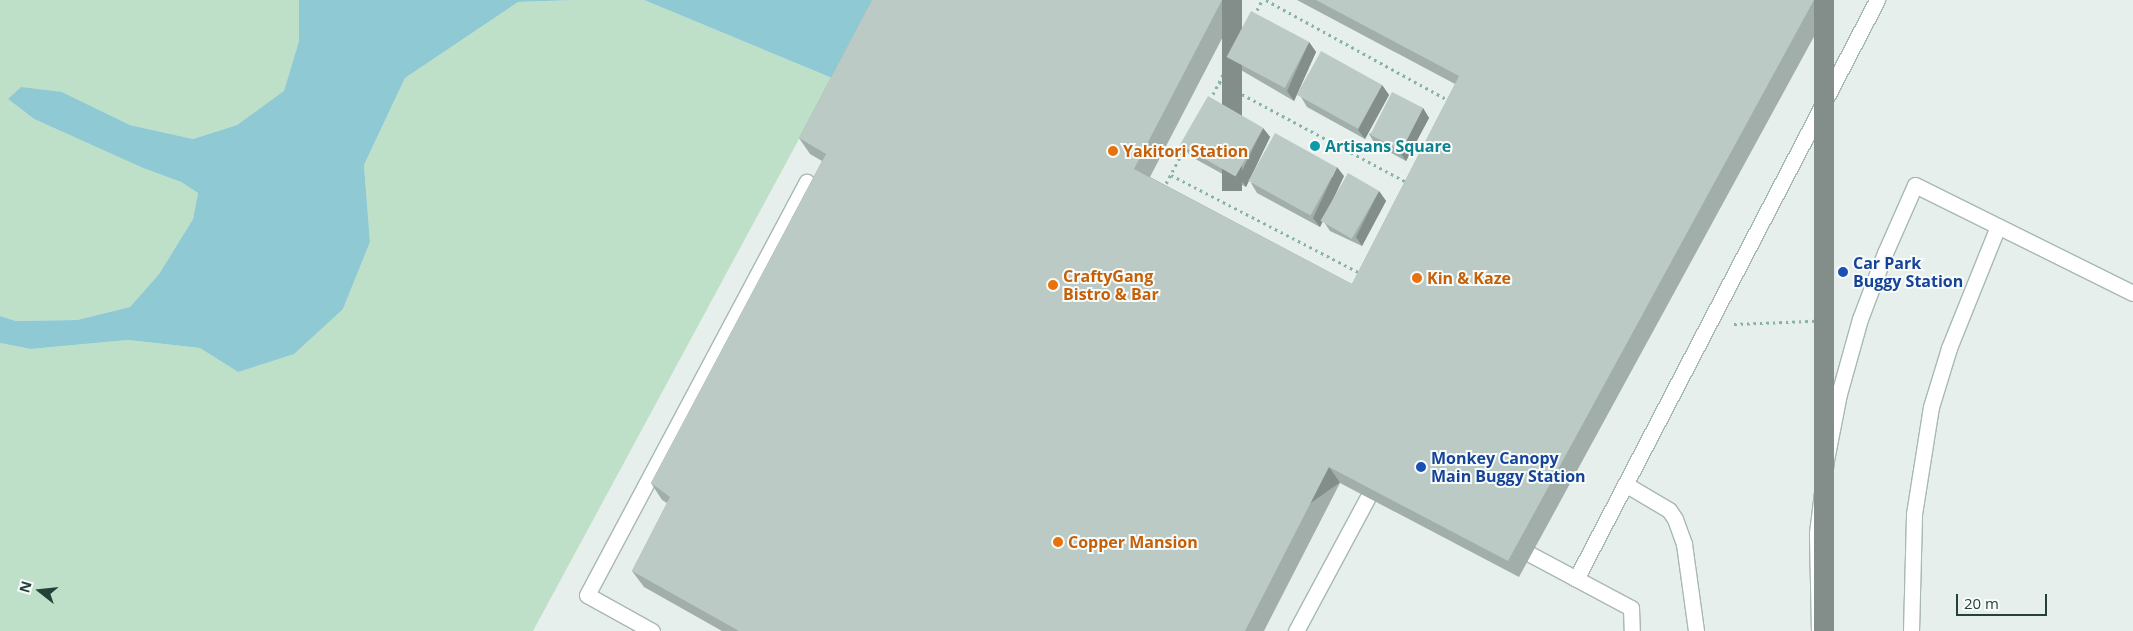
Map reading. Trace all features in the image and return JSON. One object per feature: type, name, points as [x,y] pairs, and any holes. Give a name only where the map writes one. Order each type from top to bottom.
[{"type":"lane","points":[[1576,579],[1877,0]]},
{"type":"lane","points":[[652,631],[587,595],[807,182]]},
{"type":"lane","points":[[1819,631],[1817,533],[1826,460],[1839,394],[1860,319],[1885,253],[1915,185],[2133,294]]},
{"type":"lane","points":[[1911,631],[1914,514],[1931,407],[1949,348],[1998,226]]},
{"type":"lane","points":[[1296,631],[1376,472],[1395,482]]},
{"type":"lane","points":[[1625,484],[1669,510],[1675,519],[1684,544],[1696,631]]},
{"type":"lane","points":[[1504,540],[1631,608],[1632,631]]},
{"type":"path","points":[[1249,25],[1264,0],[1450,101]]},
{"type":"path","points":[[1206,108],[1232,58]]},
{"type":"path","points":[[1219,82],[1408,183]]},
{"type":"path","points":[[1446,109],[1455,92]]},
{"type":"path","points":[[1162,192],[1188,141]]},
{"type":"path","points":[[1403,191],[1412,174]]},
{"type":"path","points":[[1171,175],[1360,273]]},
{"type":"path","points":[[1356,282],[1364,265]]},
{"type":"path","points":[[1708,325],[1860,319]]},
{"type":"green space","points":[[0,0],[299,0],[299,41],[284,92],[237,125],[193,139],[130,125],[62,92],[8,99],[34,119],[143,168],[181,182],[198,193],[193,219],[159,274],[130,307],[77,320],[16,321],[0,316]]},
{"type":"green space","points":[[644,0],[832,78],[533,631],[0,631],[0,343],[32,349],[128,340],[200,348],[238,372],[343,309],[370,242],[364,165],[405,78],[518,2]]},
{"type":"water","points":[[299,0],[575,0],[518,2],[405,78],[364,165],[370,242],[343,309],[294,354],[238,372],[200,348],[128,340],[31,349],[0,343],[0,316],[16,321],[77,320],[130,307],[159,274],[193,219],[198,193],[181,182],[143,168],[34,119],[8,99],[21,87],[62,92],[130,125],[193,139],[237,125],[284,91],[299,41]]},
{"type":"water","points":[[644,0],[874,0],[832,78]]},
{"type":"building","points":[[872,0],[1222,0],[1134,169],[1352,284],[1459,76],[1316,0],[1814,0],[1508,561],[1329,467],[1245,631],[739,631],[632,571],[670,497],[651,483],[826,154],[799,138]]},
{"type":"building","points":[[1251,11],[1309,42],[1285,88],[1227,57]]},
{"type":"building","points":[[1321,51],[1382,85],[1358,129],[1297,95]]},
{"type":"building","points":[[1392,92],[1423,108],[1401,151],[1370,135]]},
{"type":"building","points":[[1208,96],[1263,128],[1235,176],[1180,144]]},
{"type":"building","points":[[1275,133],[1337,167],[1310,216],[1248,181]]},
{"type":"building","points":[[1348,173],[1379,191],[1352,239],[1320,221]]},
{"type":"place","name":"Artisans Square","points":[[1315,146]]},
{"type":"place","name":"Yakitori Station","points":[[1113,151]]},
{"type":"place","name":"Car Park Buggy Station","points":[[1843,272]]},
{"type":"place","name":"Kin & Kaze","points":[[1417,278]]},
{"type":"place","name":"CraftyGang Bistro & Bar","points":[[1053,285]]},
{"type":"place","name":"Monkey Canopy Main Buggy Station","points":[[1421,467]]},
{"type":"place","name":"Copper Mansion","points":[[1058,542]]}]
